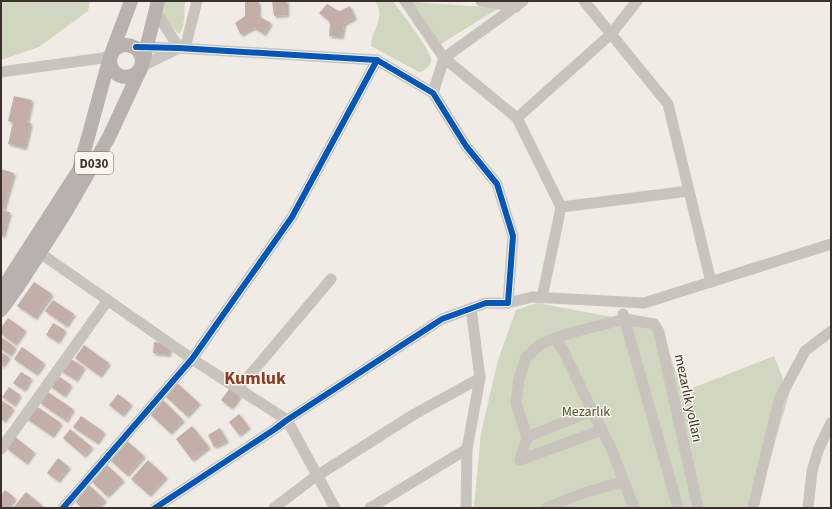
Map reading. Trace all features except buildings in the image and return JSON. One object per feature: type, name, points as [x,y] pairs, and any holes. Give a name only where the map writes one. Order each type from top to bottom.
[{"type":"main road","name":"D030","points":[[1,291],[79,170],[110,57],[130,1]]},
{"type":"main road","points":[[141,47],[120,45],[116,48],[110,57],[112,68],[119,76],[130,77],[139,71],[142,66],[141,47],[157,6]]},
{"type":"main road","name":"D030","points":[[1,310],[64,215],[109,136],[142,66]]},
{"type":"street","points":[[142,66],[182,48],[197,1]]},
{"type":"street","points":[[405,1],[444,58],[517,118],[561,207],[537,297]]},
{"type":"street","points":[[480,1],[520,4]]},
{"type":"street","points":[[584,1],[668,104],[711,282]]},
{"type":"street","points":[[517,118],[611,34],[637,1]]},
{"type":"street","points":[[433,93],[444,58],[520,4]]},
{"type":"street","points":[[157,6],[182,48]]},
{"type":"street","points":[[141,47],[182,48],[377,60],[433,93],[466,146],[497,184],[513,236],[508,303]]},
{"type":"street","points":[[1,72],[110,57]]},
{"type":"street","points":[[63,508],[192,358],[292,217],[377,60]]},
{"type":"street","points":[[561,207],[689,191]]},
{"type":"street","points":[[155,508],[442,319],[486,303],[508,303],[537,297],[644,303],[831,244]]},
{"type":"street","points":[[40,253],[192,358],[287,420],[335,508]]},
{"type":"street","points":[[238,389],[331,279]]},
{"type":"street","points":[[1,449],[108,300]]},
{"type":"street","points":[[620,302],[678,508]]},
{"type":"street","points":[[466,508],[467,449],[480,378],[471,308]]},
{"type":"street","name":"mezarlık yolları","points":[[526,437],[516,404],[518,379],[526,356],[555,338],[625,319],[654,324],[659,332],[698,508]]},
{"type":"street","points":[[753,508],[778,400],[805,351],[831,331]]},
{"type":"street","points":[[555,338],[565,354],[611,448],[634,508]]},
{"type":"street","points":[[274,508],[318,475],[413,415],[480,378]]},
{"type":"street","points":[[593,413],[584,414],[526,437],[520,460],[602,430]]},
{"type":"street","points":[[808,508],[812,472],[819,448],[831,423]]},
{"type":"street","points":[[370,508],[467,449]]},
{"type":"street","points":[[547,508],[570,497],[607,485],[624,482]]},
{"type":"green space","points":[[1,1],[90,1],[88,11],[39,47],[1,60]]},
{"type":"green space","points":[[165,1],[185,1],[184,23],[179,34],[162,16]]},
{"type":"green space","points":[[375,1],[393,1],[426,47],[431,62],[423,71],[419,72],[371,46],[379,18],[378,7]]},
{"type":"green space","points":[[412,2],[499,8],[439,45]]},
{"type":"green space","name":"Mezarlık","points":[[537,303],[661,326],[682,392],[774,356],[789,394],[756,508],[474,508],[481,433],[498,360],[516,310]]},
{"type":"cycle path","points":[[136,47],[179,48],[377,60],[433,93],[466,146],[497,184],[513,236],[508,303],[486,303],[442,319],[155,508]]},
{"type":"cycle path","points":[[63,508],[192,359],[292,217],[377,60]]},
{"type":"district","name":"Kumluk","points":[[255,378]]}]
